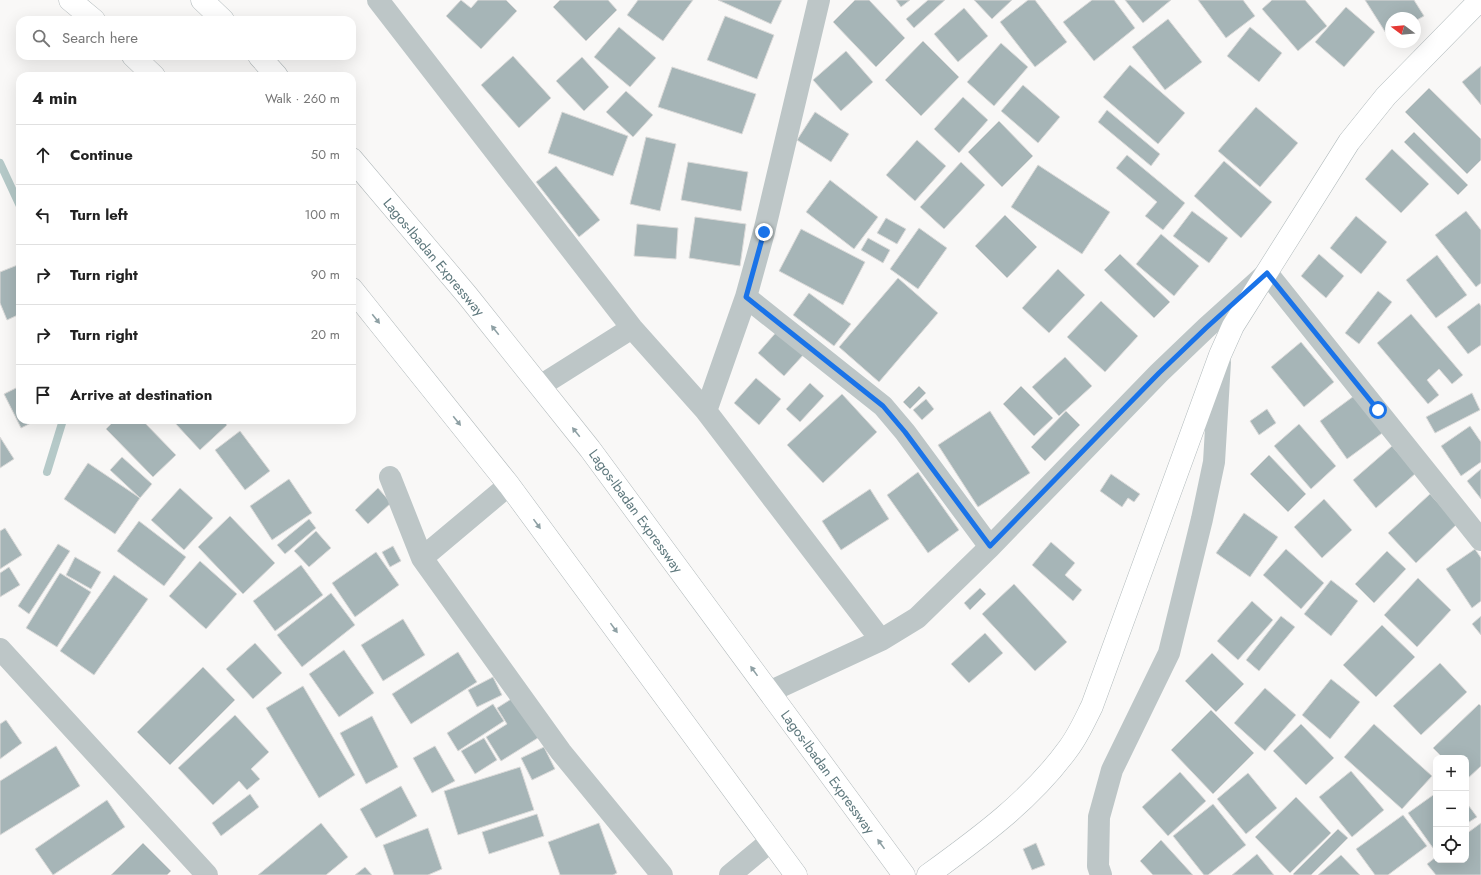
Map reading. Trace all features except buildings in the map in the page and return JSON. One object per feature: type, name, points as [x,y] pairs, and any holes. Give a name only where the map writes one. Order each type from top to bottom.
[{"type":"main road","points":[[70,0],[89,16]]},
{"type":"main road","points":[[202,0],[219,16]]},
{"type":"main road","points":[[928,875],[981,837],[1036,788],[1069,748],[1092,706],[1220,355],[1233,326],[1350,142],[1386,96],[1480,0]]},
{"type":"main road","points":[[137,60],[150,72]]},
{"type":"main road","points":[[262,60],[273,72]]},
{"type":"main road","name":"Lagos-Ibadan Expressway","points":[[356,164],[467,295],[590,449],[904,875]]},
{"type":"main road","points":[[356,294],[509,485],[796,875]]},
{"type":"street","points":[[378,0],[632,328],[706,411],[881,640]]},
{"type":"street","points":[[706,411],[746,297],[766,224],[819,0]]},
{"type":"street","points":[[769,692],[881,640],[917,618],[990,546],[1159,373],[1267,273],[1481,540]]},
{"type":"street","points":[[746,297],[883,406],[905,432],[990,546]]},
{"type":"street","points":[[540,386],[632,328]]},
{"type":"street","points":[[1101,875],[1098,866],[1099,817],[1112,770],[1169,653],[1202,519],[1214,462],[1220,355]]},
{"type":"street","points":[[390,477],[422,558],[561,752],[662,875]]},
{"type":"street","points":[[422,558],[509,485]]},
{"type":"street","points":[[0,650],[207,875]]},
{"type":"street","points":[[730,875],[771,841]]},
{"type":"waterway","points":[[0,163],[16,197]]},
{"type":"waterway","points":[[47,472],[62,424]]},
{"type":"route","points":[[764,232],[746,297],[883,406],[905,432],[990,546],[1159,373],[1267,273],[1378,410]]}]
